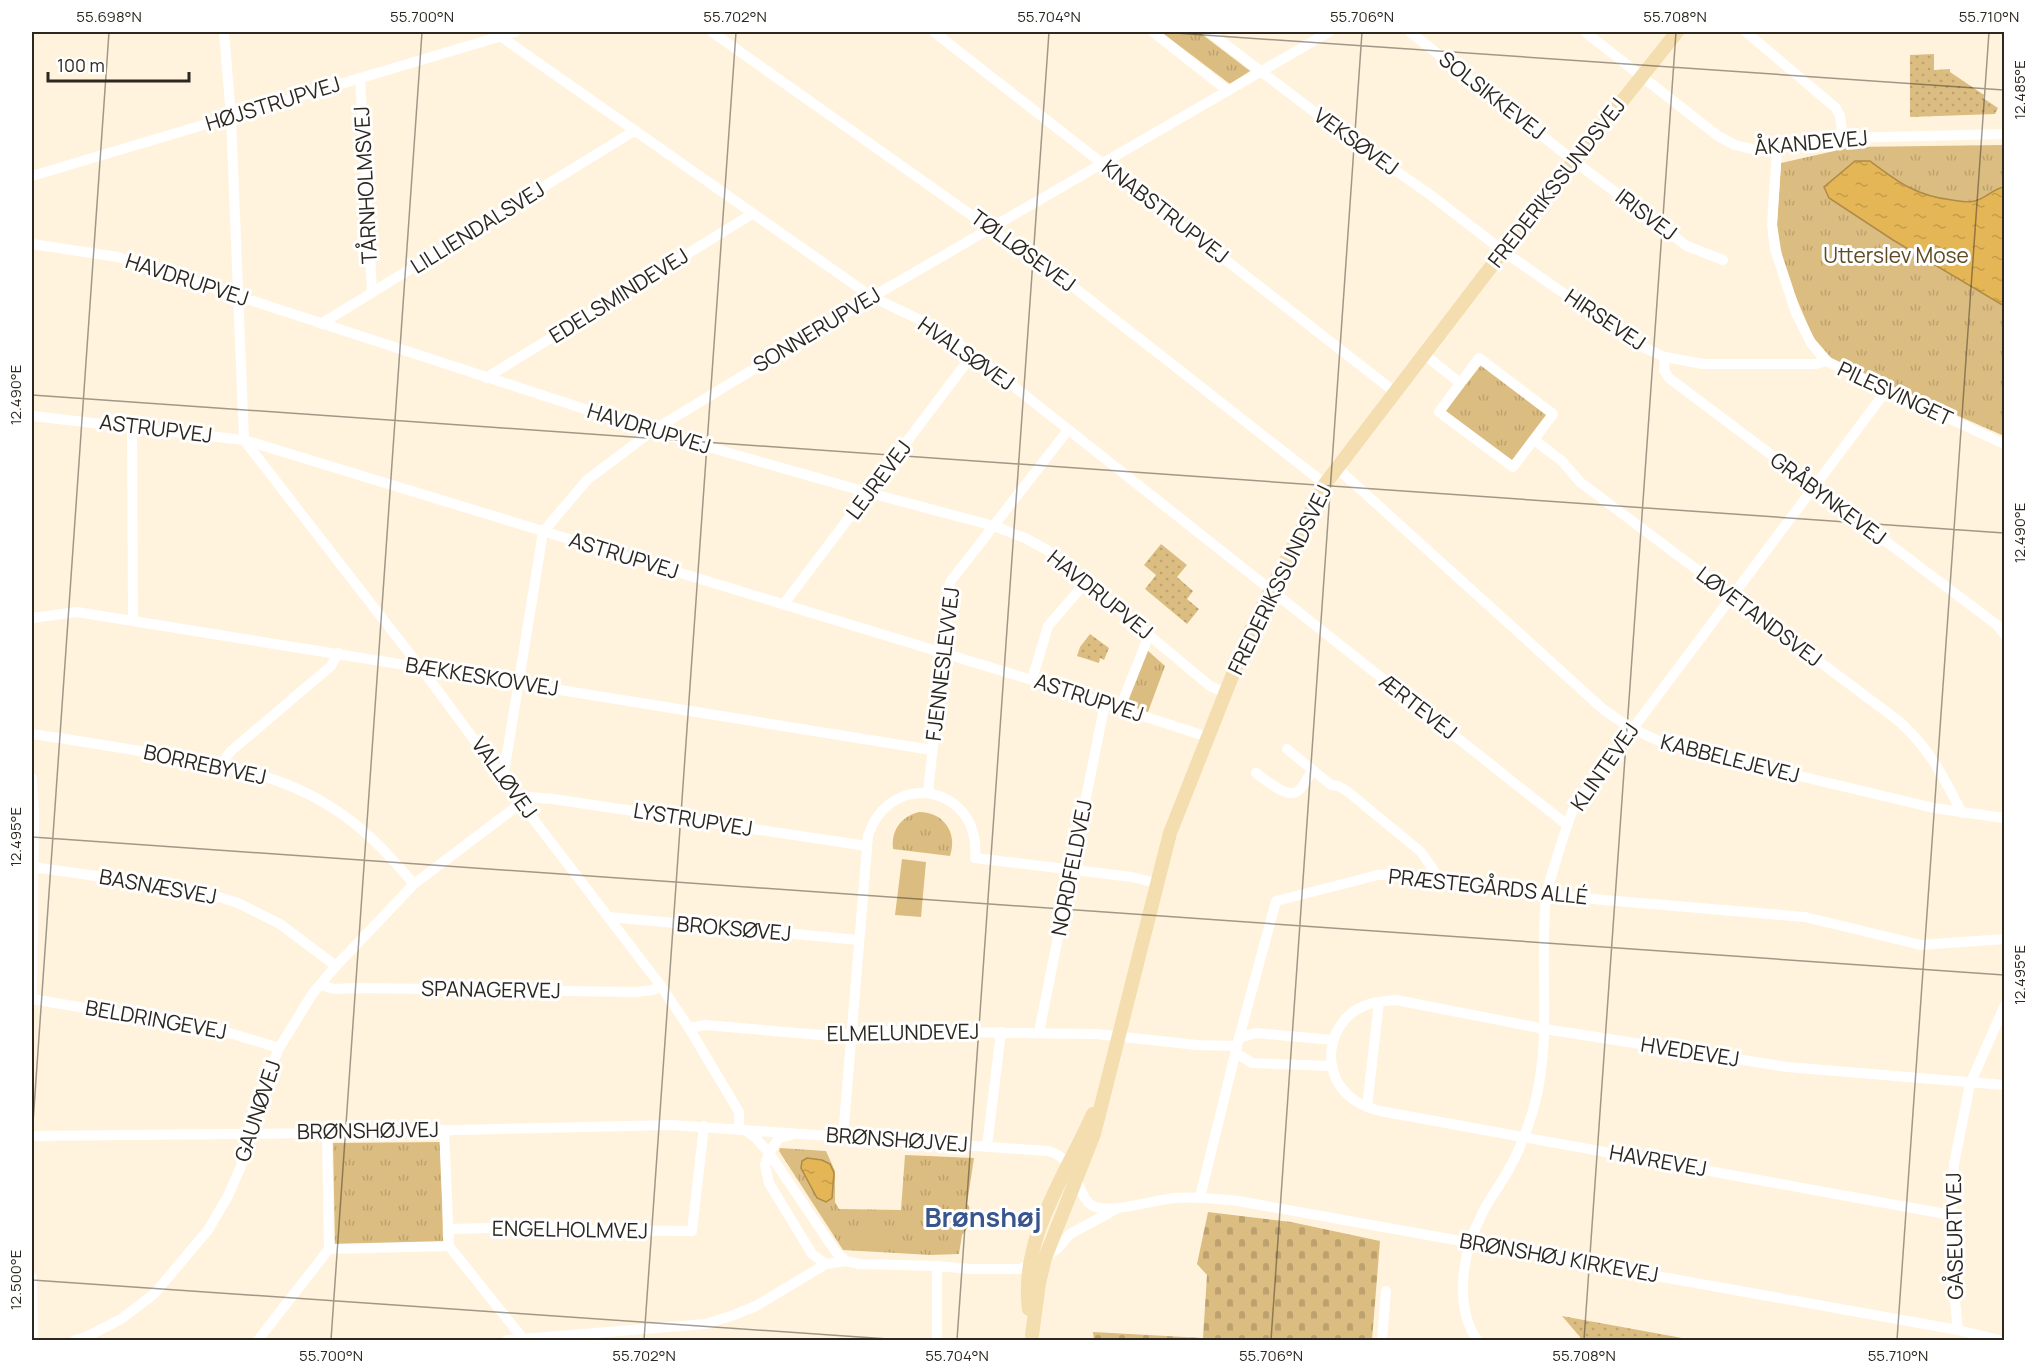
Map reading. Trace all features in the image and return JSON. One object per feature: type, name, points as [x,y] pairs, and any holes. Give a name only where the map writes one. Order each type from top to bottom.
[{"type":"main road","name":"FREDERIKSSUNDSVEJ","points":[[1032,1338],[1039,1283],[1045,1258],[1094,1134],[1170,833],[1248,636],[1270,590],[1325,484],[1503,251],[1677,32]]},
{"type":"main road","name":"FREDERIKSSUNDSVEJ","points":[[1032,1338],[1028,1303],[1029,1266],[1041,1224],[1053,1194],[1106,1085]]},
{"type":"street","points":[[224,32],[231,117],[244,440]]},
{"type":"street","name":"HØJSTRUPVEJ","points":[[32,176],[515,32]]},
{"type":"street","name":"TØLLØSEVEJ","points":[[712,32],[1076,289],[1325,484]]},
{"type":"street","name":"KNABSTRUPVEJ","points":[[934,32],[1396,393]]},
{"type":"street","points":[[1154,32],[1228,91]]},
{"type":"street","name":"VEKSØVEJ","points":[[1209,32],[1503,251]]},
{"type":"street","name":"SONNERUPVEJ","points":[[503,779],[543,532],[587,480],[652,431],[872,297],[1329,32]]},
{"type":"street","name":"SOLSIKKEVEJ","points":[[1410,32],[1574,161]]},
{"type":"street","name":"ÅKANDEVEJ","points":[[1585,32],[1718,136],[1746,149],[1777,150],[1843,138],[2004,134]]},
{"type":"street","points":[[1746,32],[1836,108],[1843,138]]},
{"type":"street","name":"HVALSØVEJ","points":[[500,36],[872,297],[933,326],[973,354],[1270,590]]},
{"type":"street","name":"TÅRNHOLMSVEJ","points":[[360,78],[372,292]]},
{"type":"street","name":"LILLIENDALSVEJ","points":[[321,324],[634,131]]},
{"type":"street","name":"PILESVINGET","points":[[1777,150],[1772,225],[1775,249],[1796,312],[1811,343],[1826,361],[1886,391],[2004,444]]},
{"type":"street","name":"IRISVEJ","points":[[1574,161],[1687,246],[1723,260]]},
{"type":"street","name":"EDELSMINDEVEJ","points":[[486,378],[752,214]]},
{"type":"street","name":"HAVDRUPVEJ","points":[[32,244],[118,257],[652,431],[994,526],[1025,538],[1047,550],[1210,686],[1226,693]]},
{"type":"street","name":"HIRSEVEJ","points":[[1503,251],[1636,344],[1665,357],[1703,364],[1816,364],[1826,361]]},
{"type":"street","name":"LEJREVEJ","points":[[783,605],[973,354]]},
{"type":"street","points":[[1425,355],[1460,383]]},
{"type":"street","name":"GRÅBYNKEVEJ","points":[[1665,357],[1664,370],[1669,378],[1997,625],[2004,634]]},
{"type":"street","points":[[1479,358],[1553,414],[1534,440],[1513,467],[1439,412],[1479,358]]},
{"type":"street","name":"KLINTEVEJ","points":[[1477,1341],[1466,1312],[1463,1283],[1469,1242],[1482,1214],[1511,1166],[1524,1137],[1535,1103],[1542,1069],[1545,1029],[1546,895],[1566,824],[1574,807],[1631,729],[1886,391]]},
{"type":"street","name":"ASTRUPVEJ","points":[[32,416],[244,440],[1032,680],[1208,737]]},
{"type":"street","points":[[132,426],[133,621]]},
{"type":"street","name":"FJENNESLEVVEJ","points":[[928,793],[950,582],[1068,430]]},
{"type":"street","name":"VALLØVEJ","points":[[244,440],[421,667],[521,803],[661,986],[739,1112],[742,1130]]},
{"type":"street","name":"LØVETANDSVEJ","points":[[1534,440],[1562,461],[1581,482],[1900,722],[1932,757],[1962,813]]},
{"type":"street","name":"KABBELEJEVEJ","points":[[1337,468],[1604,710],[1631,729],[1651,739],[1674,746],[1922,806],[2004,818]]},
{"type":"street","points":[[1032,680],[1048,626],[1086,582]]},
{"type":"street","name":"ÆRTEVEJ","points":[[1270,590],[1566,824]]},
{"type":"street","name":"BÆKKESKOVVEJ","points":[[32,618],[77,612],[932,750]]},
{"type":"street","points":[[1120,708],[1149,635]]},
{"type":"street","points":[[221,764],[231,751],[330,666],[338,653]]},
{"type":"street","name":"NORDFELDVEJ","points":[[1039,1032],[1105,703]]},
{"type":"street","name":"BORREBYVEJ","points":[[32,734],[221,764],[290,785],[332,807],[361,828],[384,849],[414,884]]},
{"type":"street","points":[[1287,749],[1331,785],[1347,791],[1421,852],[1438,878]]},
{"type":"street","points":[[1256,773],[1280,789],[1292,793],[1297,791],[1312,771]]},
{"type":"street","points":[[32,778],[34,813],[32,998]]},
{"type":"street","points":[[843,1137],[867,846],[871,826],[882,809],[908,794],[928,793],[947,799],[963,811],[969,819],[975,838],[975,858],[1132,877],[1156,883]]},
{"type":"street","name":"LYSTRUPVEJ","points":[[521,803],[529,797],[553,799],[867,846]]},
{"type":"street","name":"GAUNØVEJ","points":[[75,1341],[88,1339],[121,1319],[154,1294],[208,1230],[228,1197],[241,1166],[253,1113],[279,1048],[320,985],[414,884],[521,803]]},
{"type":"street","name":"BASNÆSVEJ","points":[[33,867],[200,891],[238,903],[286,927],[336,966]]},
{"type":"street","name":"PRÆSTEGÅRDS ALLÉ","points":[[1200,1197],[1276,901],[1377,875],[1401,873],[1546,895],[1805,917],[1921,945],[2004,939]]},
{"type":"street","name":"BROKSØVEJ","points":[[609,917],[859,940]]},
{"type":"street","name":"SPANAGERVEJ","points":[[320,985],[334,989],[636,992],[653,990],[661,986]]},
{"type":"street","name":"BELDRINGEVEJ","points":[[32,998],[226,1032],[279,1048]]},
{"type":"street","name":"HVEDEVEJ","points":[[1379,1002],[1396,1000],[1410,1002],[1545,1029],[1787,1067],[1970,1084],[2004,1085]]},
{"type":"street","points":[[1379,1002],[1367,1107],[1343,1091],[1336,1079],[1331,1065],[1333,1040],[1339,1026],[1350,1014],[1364,1006],[1379,1002]]},
{"type":"street","name":"GÅSEURTVEJ","points":[[1958,1330],[1951,1263],[1954,1164],[1970,1084],[2004,1007]]},
{"type":"street","name":"ELMELUNDEVEJ","points":[[689,1028],[705,1025],[833,1036],[863,1031],[1039,1032],[1118,1035],[1133,1039],[1197,1045],[1237,1046]]},
{"type":"street","points":[[987,1146],[1001,1032]]},
{"type":"street","points":[[1331,1065],[1252,1063],[1237,1046],[1256,1033],[1333,1040]]},
{"type":"street","name":"HAVREVEJ","points":[[1367,1107],[1951,1215]]},
{"type":"street","name":"BRØNSHØJVEJ","points":[[32,1136],[327,1133],[671,1125],[1048,1150],[1069,1163]]},
{"type":"street","name":"ENGELHOLMVEJ","points":[[448,1229],[568,1226],[582,1230],[692,1232],[704,1126]]},
{"type":"street","points":[[444,1130],[449,1246],[524,1340]]},
{"type":"street","points":[[742,1130],[756,1138],[769,1153],[827,1242],[846,1261]]},
{"type":"street","points":[[258,1341],[329,1249],[327,1133]]},
{"type":"street","points":[[806,1135],[779,1138],[769,1153],[765,1165],[769,1183],[812,1254],[826,1264]]},
{"type":"street","points":[[1069,1163],[1076,1179]]},
{"type":"street","name":"BRØNSHØJ KIRKEVEJ","points":[[1076,1179],[1089,1203],[1095,1207],[1117,1208],[1176,1198],[1200,1197],[1239,1201],[1958,1330],[1999,1341]]},
{"type":"street","name":"BRØNSHØJ KIRKEVEJ","points":[[1029,1266],[1045,1258],[1070,1234],[1117,1208]]},
{"type":"street","points":[[329,1249],[449,1246]]},
{"type":"street","points":[[507,1341],[706,1324],[731,1317],[756,1306],[826,1264],[846,1261],[860,1264],[970,1269],[1019,1269],[1029,1266]]},
{"type":"street","points":[[937,1266],[937,1341]]},
{"type":"street","points":[[32,1276],[33,1341]]},
{"type":"street","points":[[1382,1341],[1386,1291]]},
{"type":"green space","points":[[1161,32],[1199,32],[1250,71],[1230,84]]},
{"type":"green space","points":[[1934,54],[1934,70],[1950,69],[1950,72],[1984,95],[1983,98],[1998,108],[1995,114],[1910,117],[1910,55]]},
{"type":"green space","name":"Utterslev Mose","points":[[2004,145],[2004,436],[1834,361],[1813,337],[1784,269],[1777,224],[1781,163],[1852,147]]},
{"type":"green space","points":[[1482,364],[1548,415],[1513,461],[1444,412]]},
{"type":"green space","points":[[1161,544],[1187,565],[1177,577],[1193,591],[1187,599],[1199,609],[1187,624],[1145,589],[1156,575],[1144,565]]},
{"type":"green space","points":[[1090,634],[1109,648],[1104,660],[1100,658],[1099,663],[1077,656],[1080,647]]},
{"type":"green space","points":[[1147,650],[1165,666],[1148,712],[1125,704]]},
{"type":"green space","points":[[919,812],[935,816],[946,825],[952,839],[950,856],[893,849],[895,831],[898,826],[907,817]]},
{"type":"green space","points":[[902,859],[926,862],[921,917],[895,915]]},
{"type":"green space","points":[[441,1142],[443,1242],[335,1245],[333,1143]]},
{"type":"green space","points":[[780,1148],[826,1151],[835,1171],[835,1202],[839,1209],[901,1210],[905,1155],[974,1158],[967,1204],[971,1217],[969,1226],[962,1235],[959,1254],[931,1255],[843,1250],[779,1151]]},
{"type":"green space","points":[[1208,1212],[1291,1222],[1380,1241],[1372,1340],[1094,1340],[1093,1332],[1203,1338],[1207,1275],[1197,1264]]},
{"type":"green space","points":[[867,1228],[896,1230],[895,1243],[866,1242]]},
{"type":"green space","points":[[1562,1316],[1693,1340],[1581,1340]]},
{"type":"water","points":[[1855,161],[1870,161],[1908,187],[1939,198],[1973,202],[2004,187],[2004,306],[1893,240],[1829,198],[1824,187]]},
{"type":"water","points":[[807,1158],[822,1160],[830,1164],[834,1173],[832,1198],[826,1202],[817,1198],[801,1168],[802,1161]]},
{"type":"district","name":"Brønshøj","points":[[983,1218]]}]
